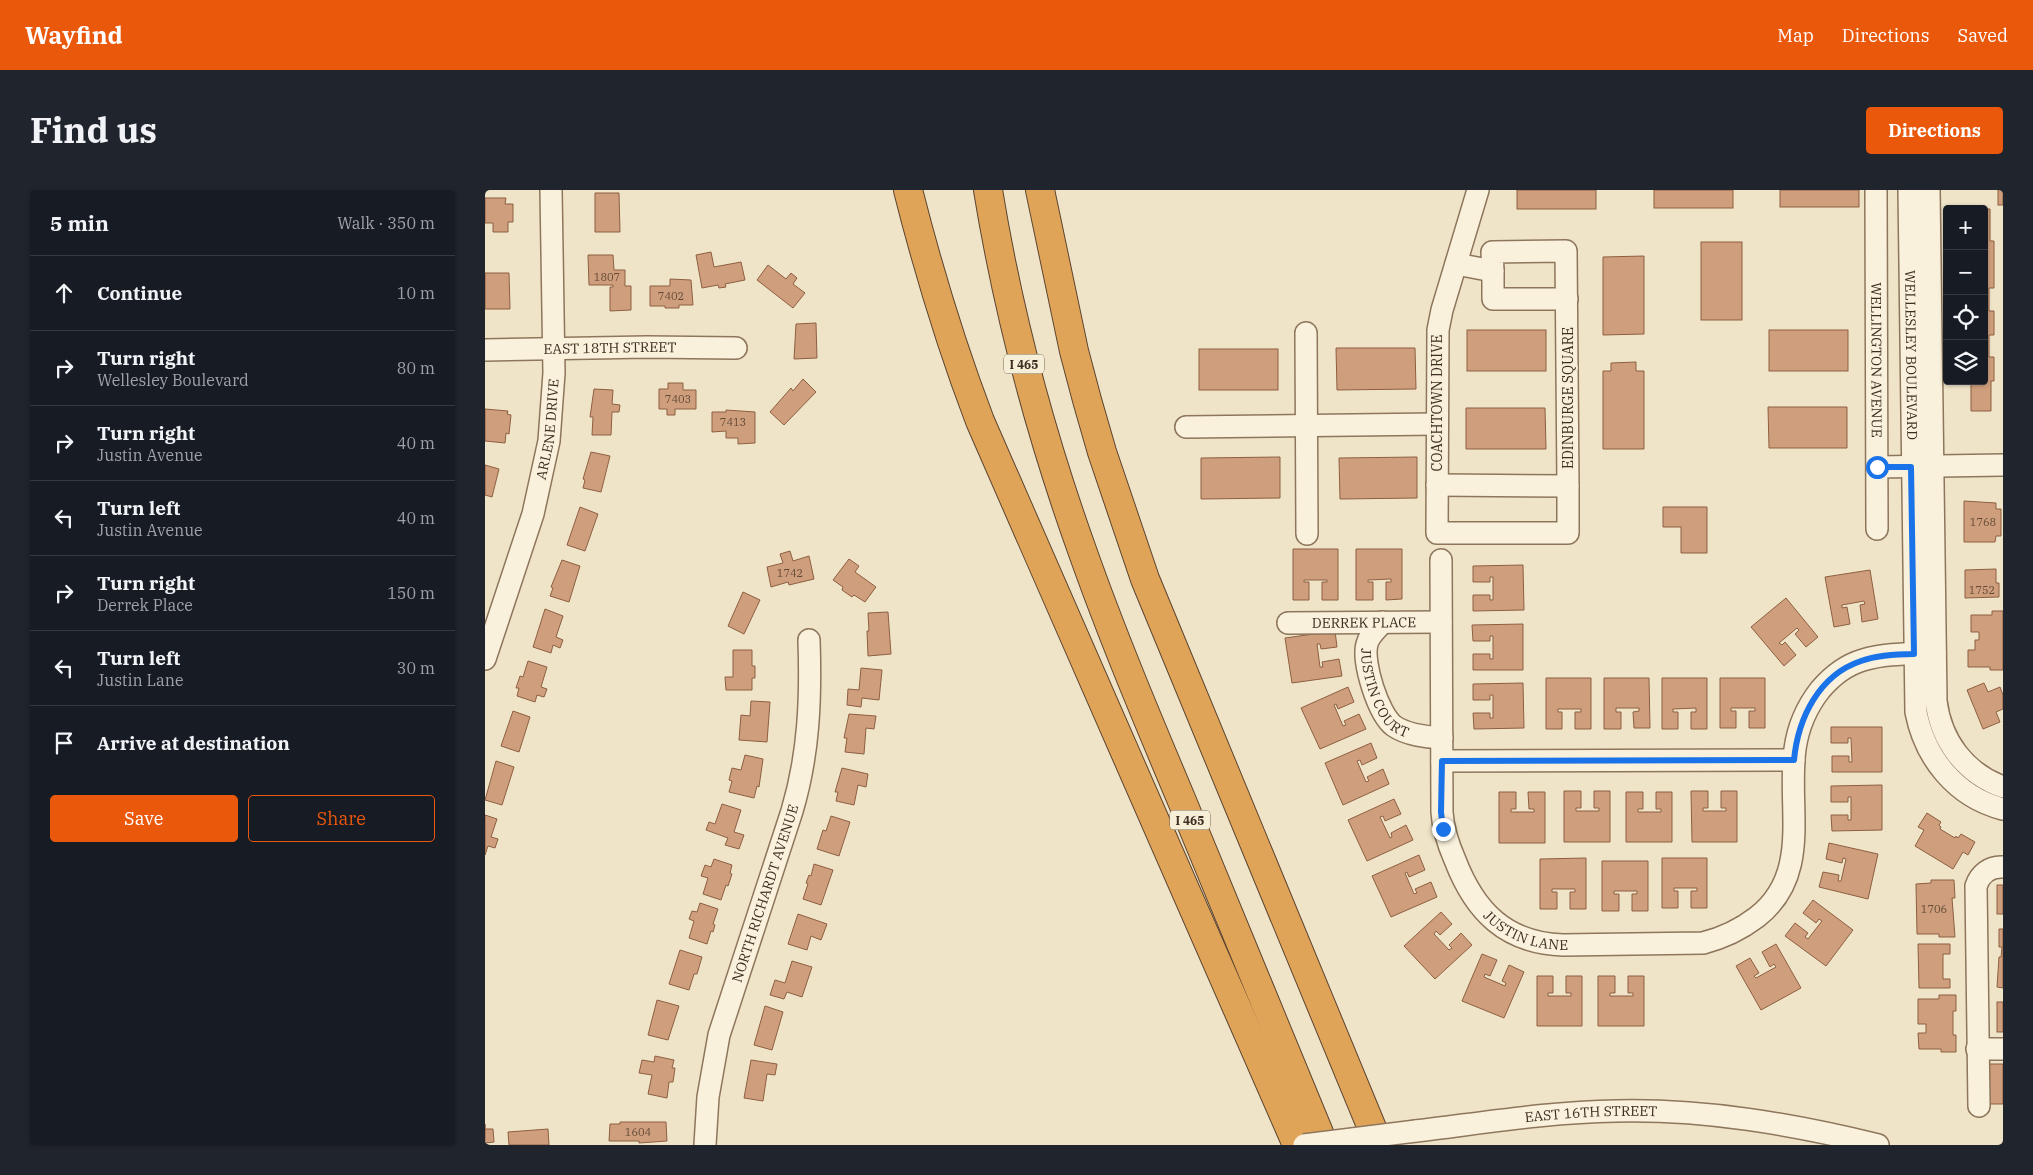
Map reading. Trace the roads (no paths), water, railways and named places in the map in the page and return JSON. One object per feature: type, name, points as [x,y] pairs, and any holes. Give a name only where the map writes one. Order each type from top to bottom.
[{"type":"highway","points":[[908,190],[944,322],[980,421],[1297,1145]]},
{"type":"highway","name":"I 465","points":[[988,190],[995,233],[1024,364],[1042,428],[1081,549],[1149,722],[1324,1145]]},
{"type":"highway","points":[[1040,190],[1074,351],[1099,444],[1145,579],[1379,1145]]},
{"type":"highway","points":[[1050,190],[1055,261]]},
{"type":"street","name":"ARLENE DRIVE","points":[[485,659],[533,514],[544,470],[552,411],[551,190]]},
{"type":"street","name":"COACHTOWN DRIVE","points":[[1478,190],[1438,330],[1437,532],[1568,533],[1568,486]]},
{"type":"street","name":"WELLINGTON AVENUE","points":[[1876,190],[1877,529]]},
{"type":"street","name":"WELLESLEY BOULEVARD","points":[[1909,190],[1911,467],[1924,654],[1938,714],[1946,738],[1959,758],[1967,766],[2003,787]]},
{"type":"street","name":"WELLESLEY BOULEVARD","points":[[1929,190],[1933,466],[1924,654],[1916,712],[1921,733],[1929,752],[1941,769],[1958,786],[1977,799],[2003,809]]},
{"type":"street","name":"EDINBURGE SQUARE","points":[[1437,486],[1568,486],[1567,299],[1566,251],[1492,252],[1493,299],[1567,299]]},
{"type":"street","points":[[1456,264],[1493,271]]},
{"type":"street","points":[[1306,333],[1307,534]]},
{"type":"street","name":"EAST 18TH STREET","points":[[485,350],[736,348]]},
{"type":"street","points":[[1186,426],[1437,424]]},
{"type":"street","points":[[1877,467],[2003,465]]},
{"type":"street","name":"JUSTIN LANE","points":[[1441,560],[1441,812],[1443,829],[1462,879],[1476,902],[1497,924],[1513,934],[1541,943],[1563,945],[1703,943],[1724,937],[1750,923],[1771,903],[1783,884],[1791,863],[1795,841],[1794,760],[1798,734],[1807,709],[1832,678],[1851,664],[1884,655],[1924,654]]},
{"type":"street","name":"JUSTIN COURT","points":[[1383,622],[1367,642],[1365,656],[1369,674],[1383,712],[1393,725],[1408,732],[1442,738]]},
{"type":"street","name":"DERREK PLACE","points":[[1287,623],[1441,622]]},
{"type":"street","name":"NORTH RICHARDT AVENUE","points":[[705,1145],[708,1097],[719,1035],[803,768],[810,708],[809,640]]},
{"type":"street","points":[[1442,761],[1794,760]]},
{"type":"street","points":[[1979,1106],[1976,886],[1981,876],[1990,869],[2003,866]]},
{"type":"street","points":[[1977,1049],[2003,1049]]},
{"type":"street","name":"EAST 16TH STREET","points":[[1304,1145],[1574,1113],[1651,1111],[1694,1113],[1777,1123],[1878,1145]]}]
